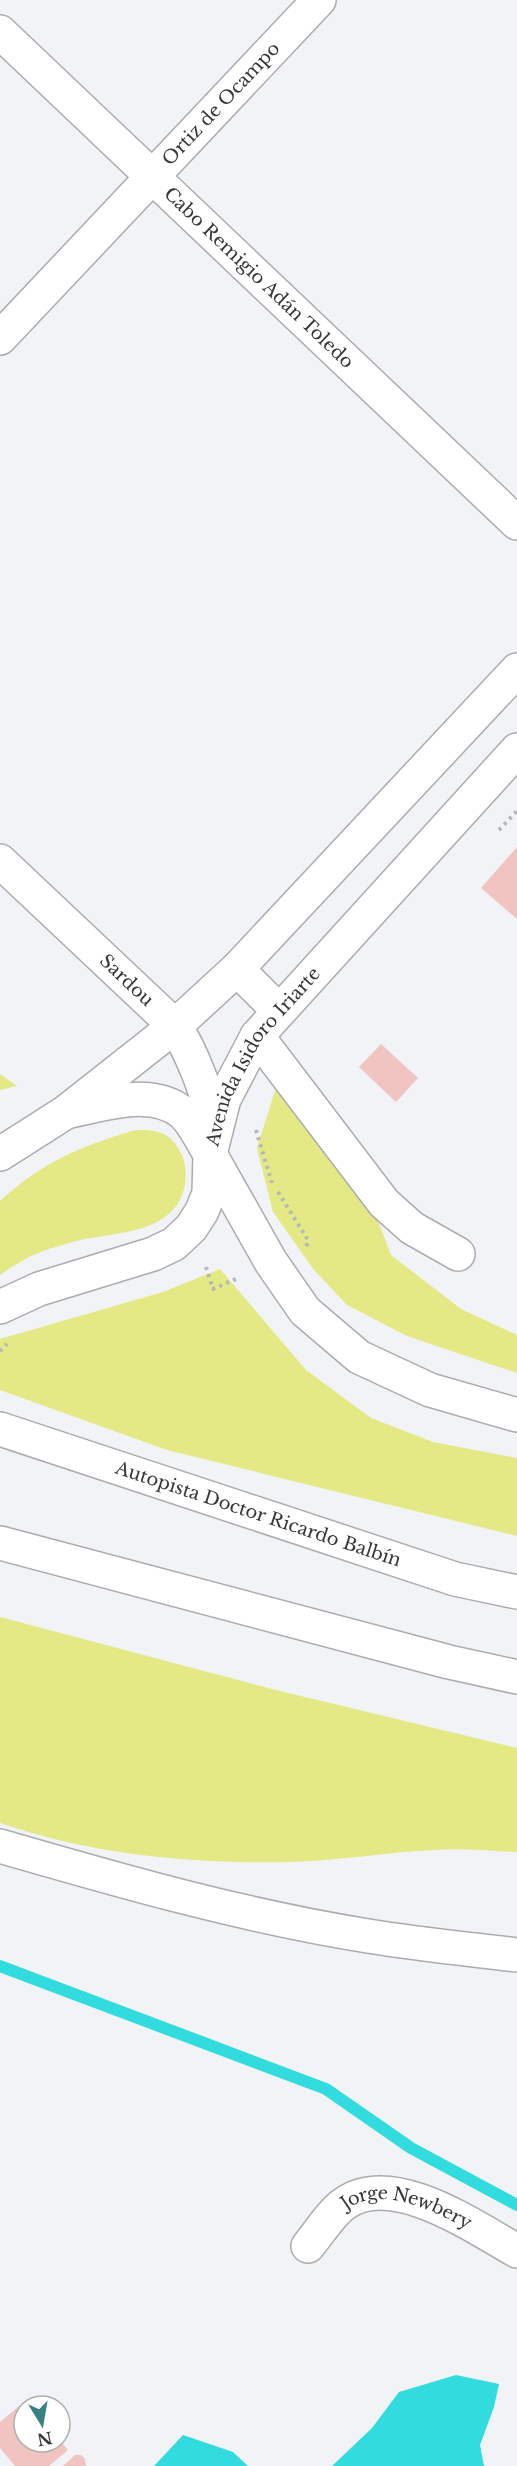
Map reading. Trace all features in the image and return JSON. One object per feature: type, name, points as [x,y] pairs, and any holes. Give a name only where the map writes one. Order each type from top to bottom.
[{"type":"main road","name":"Ortiz de Ocampo","points":[[0,338],[319,0]]},
{"type":"main road","name":"Cabo Remigio Adán Toledo","points":[[0,32],[517,523]]},
{"type":"main road","points":[[0,1154],[66,1112],[175,1026],[237,969],[517,670]]},
{"type":"main road","name":"Avenida Isidoro Iriarte","points":[[0,1307],[39,1289],[153,1254],[174,1244],[191,1228],[202,1211],[209,1193],[213,1139],[224,1099],[257,1036],[517,750]]},
{"type":"main road","name":"Sardou","points":[[0,861],[175,1026],[198,1071],[213,1139]]},
{"type":"main road","points":[[237,969],[279,1011]]},
{"type":"main road","points":[[257,1036],[384,1203],[412,1228],[458,1254]]},
{"type":"main road","points":[[0,1128],[134,1099],[154,1100],[171,1105],[213,1139],[276,1269],[305,1311],[359,1357],[430,1390],[517,1415]]},
{"type":"main road","name":"Autopista Doctor Ricardo Balbín","points":[[0,1429],[455,1579],[517,1592]]},
{"type":"main road","points":[[0,1543],[449,1662],[517,1677]]},
{"type":"main road","points":[[0,1846],[153,1890],[262,1916],[369,1936],[517,1955]]},
{"type":"main road","name":"Jorge Newbery","points":[[308,2246],[343,2204],[363,2195],[395,2192],[449,2213],[517,2251]]},
{"type":"green space","points":[[0,1074],[17,1086],[0,1090]]},
{"type":"green space","points":[[279,1078],[371,1203],[391,1255],[461,1309],[517,1335],[517,1373],[407,1336],[347,1305],[314,1270],[273,1212],[257,1148]]},
{"type":"green space","points":[[135,1130],[152,1131],[168,1136],[181,1154],[185,1168],[185,1184],[180,1200],[171,1212],[159,1221],[128,1232],[80,1240],[43,1251],[23,1260],[0,1275],[0,1201],[47,1165],[79,1149]]},
{"type":"green space","points":[[220,1269],[306,1370],[371,1418],[433,1442],[517,1458],[517,1536],[167,1450],[0,1390],[0,1339],[163,1292]]},
{"type":"green space","points":[[0,1617],[280,1691],[517,1748],[517,1852],[445,1849],[307,1861],[252,1862],[179,1859],[71,1843],[0,1823]]},
{"type":"water","points":[[456,2375],[499,2384],[494,2407],[480,2445],[484,2466],[332,2466],[372,2428],[399,2392]]},
{"type":"water","points":[[183,2435],[233,2452],[248,2466],[154,2466]]},
{"type":"building","points":[[517,847],[517,919],[481,888]]},
{"type":"building","points":[[381,1044],[418,1078],[396,1102],[359,1067]]},
{"type":"building","points":[[12,2412],[12,2454],[63,2454],[49,2466],[15,2466],[0,2448],[0,2422]]},
{"type":"building","points":[[75,2455],[81,2455],[85,2459],[86,2466],[63,2466]]},
{"type":"waterway","points":[[0,1966],[326,2089],[411,2148],[517,2205]]}]
